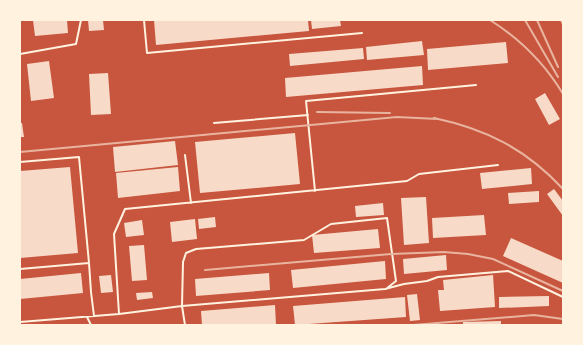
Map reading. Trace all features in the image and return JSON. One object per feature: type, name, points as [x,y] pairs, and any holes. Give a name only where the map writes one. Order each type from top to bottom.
[{"type":"lane","points":[[20,54],[76,44],[81,20]]},
{"type":"lane","points":[[144,20],[146,53],[362,32]]},
{"type":"lane","points":[[315,191],[306,101],[476,85]]},
{"type":"lane","points":[[214,123],[308,114]]},
{"type":"lane","points":[[185,155],[191,203]]},
{"type":"lane","points":[[20,162],[79,157],[94,316]]},
{"type":"lane","points":[[119,314],[114,234],[125,209],[407,182],[419,174],[498,165]]},
{"type":"lane","points":[[185,325],[182,306],[183,262],[186,253],[196,249],[304,240],[331,224],[387,218],[396,281],[385,289]]},
{"type":"lane","points":[[20,269],[89,262]]},
{"type":"lane","points":[[20,322],[119,314],[182,306],[385,289],[404,284],[427,281],[438,277],[508,271],[563,297]]},
{"type":"lane","points":[[87,317],[91,325]]},
{"type":"building","points":[[33,20],[67,20],[68,33],[35,36]]},
{"type":"building","points":[[88,20],[103,20],[104,30],[89,31]]},
{"type":"building","points":[[154,20],[308,20],[309,31],[156,45]]},
{"type":"building","points":[[311,20],[340,20],[341,26],[312,29]]},
{"type":"building","points":[[422,41],[424,55],[367,60],[366,47]]},
{"type":"building","points":[[506,42],[508,63],[428,70],[427,49]]},
{"type":"building","points":[[363,48],[364,59],[290,66],[289,54]]},
{"type":"building","points":[[49,61],[54,98],[31,101],[27,64]]},
{"type":"building","points":[[422,66],[423,85],[286,97],[285,78]]},
{"type":"building","points":[[108,73],[111,114],[91,115],[89,74]]},
{"type":"building","points":[[545,93],[560,119],[549,125],[535,99]]},
{"type":"building","points":[[20,123],[22,123],[24,137],[20,137]]},
{"type":"building","points":[[295,133],[300,184],[200,193],[195,142]]},
{"type":"building","points":[[175,141],[178,165],[115,172],[113,147]]},
{"type":"building","points":[[70,167],[78,253],[20,258],[20,171]]},
{"type":"building","points":[[178,167],[180,191],[118,198],[116,173]]},
{"type":"building","points":[[531,168],[532,184],[482,189],[480,173]]},
{"type":"building","points":[[554,189],[563,201],[563,216],[547,194]]},
{"type":"building","points":[[539,191],[539,202],[509,204],[508,193]]},
{"type":"building","points":[[426,197],[429,243],[404,245],[401,198]]},
{"type":"building","points":[[383,203],[384,215],[356,217],[355,206]]},
{"type":"building","points":[[484,215],[486,235],[433,238],[432,218]]},
{"type":"building","points":[[215,217],[216,227],[199,229],[198,219]]},
{"type":"building","points":[[195,219],[197,239],[172,242],[170,222]]},
{"type":"building","points":[[142,220],[144,235],[126,237],[124,223]]},
{"type":"building","points":[[378,229],[380,248],[314,253],[312,235]]},
{"type":"building","points":[[511,238],[563,261],[563,283],[503,256]]},
{"type":"building","points":[[144,245],[147,280],[132,281],[129,246]]},
{"type":"building","points":[[446,255],[447,270],[404,274],[403,259]]},
{"type":"building","points":[[385,261],[386,279],[293,288],[291,270]]},
{"type":"building","points":[[81,273],[83,293],[20,299],[20,279]]},
{"type":"building","points":[[269,273],[270,290],[196,296],[195,279]]},
{"type":"building","points":[[111,275],[113,292],[101,293],[99,276]]},
{"type":"building","points":[[493,275],[495,307],[440,311],[438,290],[444,290],[443,280]]},
{"type":"building","points":[[152,292],[153,298],[137,300],[136,293]]},
{"type":"building","points":[[417,294],[420,320],[410,321],[407,295]]},
{"type":"building","points":[[549,296],[549,306],[499,308],[499,297]]},
{"type":"building","points":[[405,297],[406,317],[295,325],[293,306]]},
{"type":"building","points":[[275,305],[276,325],[202,325],[201,311]]},
{"type":"building","points":[[501,321],[501,325],[463,325],[463,322]]},
{"type":"railway","points":[[490,20],[512,35],[540,62],[563,94]]},
{"type":"railway","points":[[525,20],[558,77]]},
{"type":"railway","points":[[537,20],[558,67]]},
{"type":"railway","points":[[561,20],[563,24]]},
{"type":"railway","points":[[317,112],[390,113]]},
{"type":"railway","points":[[20,152],[397,117],[438,119]]},
{"type":"railway","points":[[434,118],[471,128],[504,143],[535,163],[563,189]]},
{"type":"railway","points":[[205,270],[391,254],[444,252],[468,254],[493,259],[563,291]]},
{"type":"railway","points":[[413,325],[534,315],[563,319]]}]
